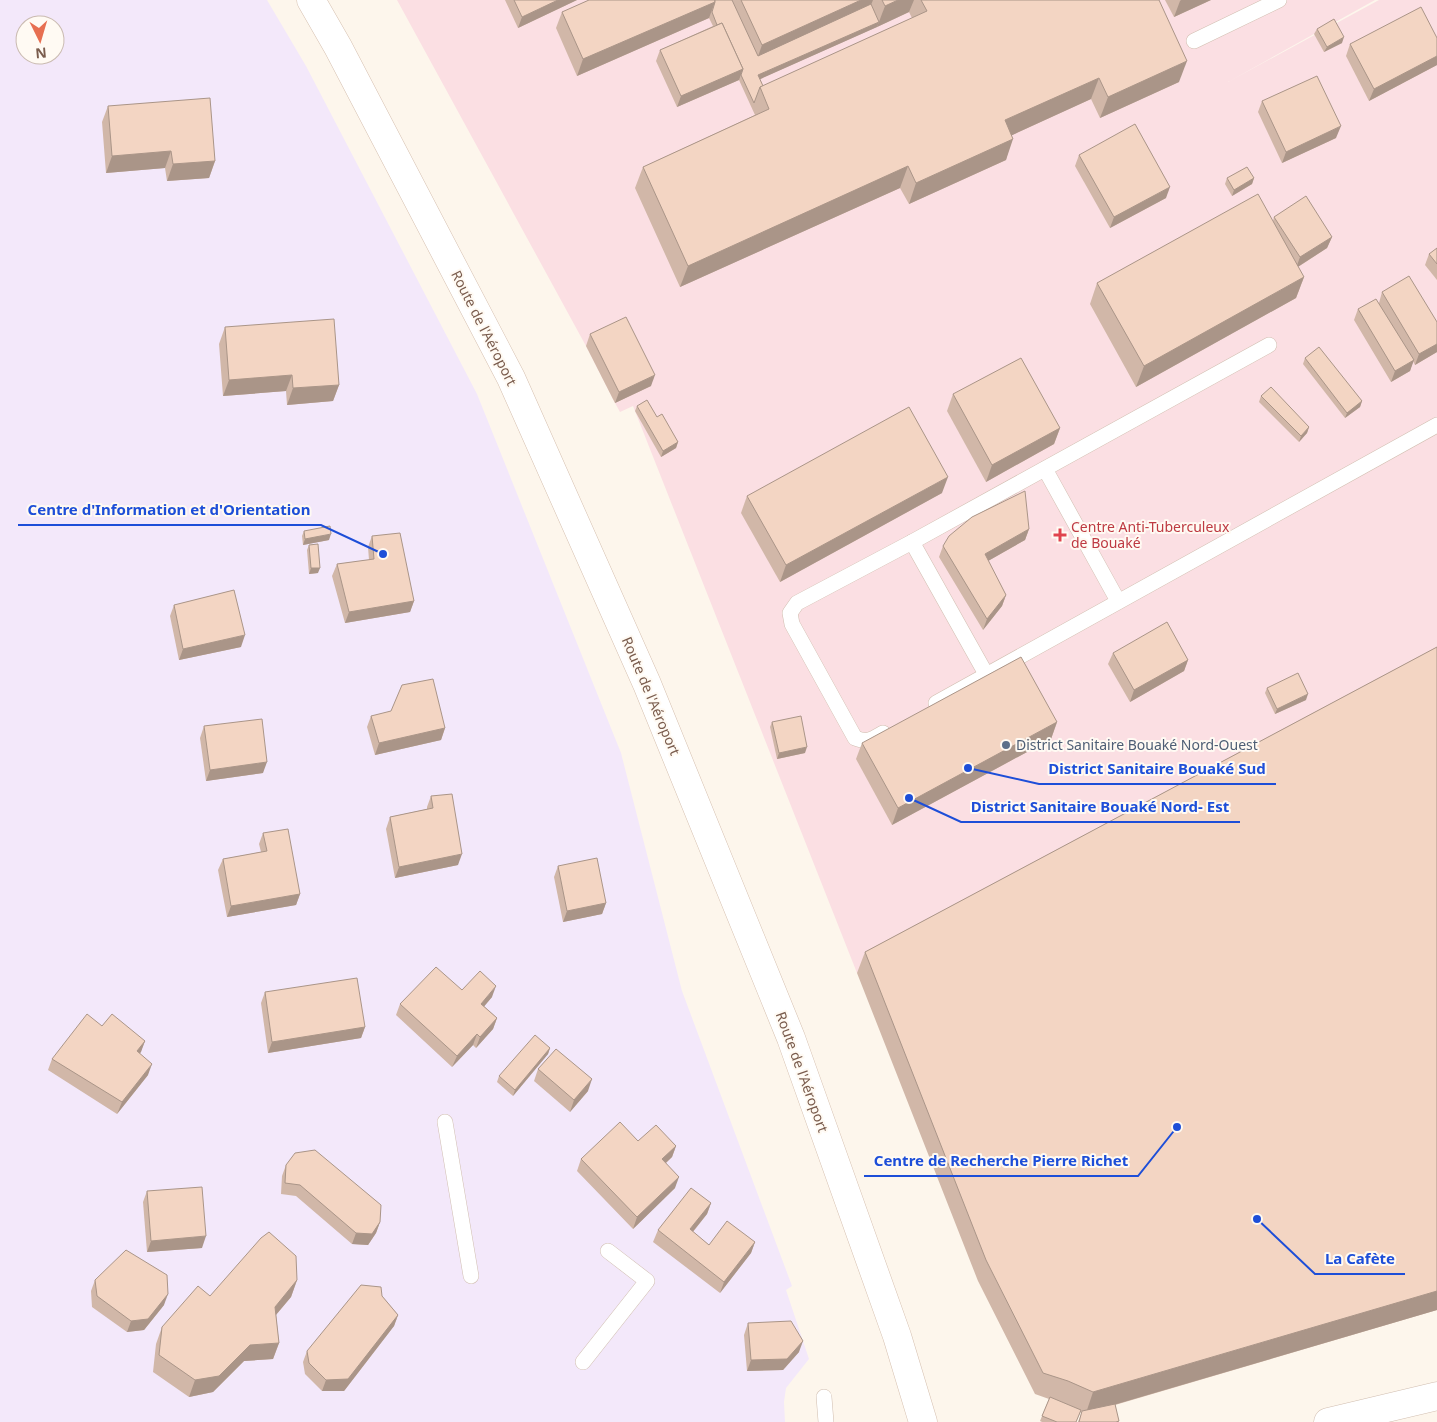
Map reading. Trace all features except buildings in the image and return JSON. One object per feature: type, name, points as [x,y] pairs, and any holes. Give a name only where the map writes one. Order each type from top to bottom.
[{"type":"main road","name":"Route de l'Aéroport","points":[[311,0],[338,47],[511,378],[647,684],[791,1038],[897,1336],[923,1422]]},
{"type":"main road","points":[[1328,1422],[1437,1396]]},
{"type":"lane","points":[[1194,41],[1280,0]]},
{"type":"lane","points":[[896,726],[872,740],[863,741],[854,738],[792,624],[790,613],[798,603],[1045,470],[1269,346]]},
{"type":"lane","points":[[921,712],[986,674],[1437,425]]},
{"type":"lane","points":[[1045,470],[1118,601]]},
{"type":"lane","points":[[912,542],[986,674]]},
{"type":"lane","points":[[445,1122],[471,1276]]},
{"type":"lane","points":[[583,1362],[647,1281],[608,1251]]},
{"type":"lane","points":[[824,1398],[826,1422]]},
{"type":"shaded area","points":[[0,0],[267,0],[306,66],[477,394],[621,753],[682,991],[792,1286],[786,1290],[809,1359],[786,1388],[784,1402],[785,1422],[0,1422]]},
{"type":"shaded area","name":"Centre Anti-Tuberculeux de Bouaké","points":[[397,0],[1375,0],[1228,82],[1379,0],[1437,0],[1437,664],[857,973],[633,406],[620,412],[586,346]]},
{"type":"place","name":"Centre Anti-Tuberculeux de Bouaké","points":[[1060,535]]},
{"type":"place","name":"Centre d'Information et d'Orientation","points":[[383,554]]},
{"type":"place","name":"District Sanitaire Bouaké Nord-Ouest","points":[[1006,745]]},
{"type":"place","name":"District Sanitaire Bouaké Sud","points":[[968,768]]},
{"type":"place","name":"District Sanitaire Bouaké Nord- Est","points":[[909,798]]},
{"type":"place","name":"Centre de Recherche Pierre Richet","points":[[1177,1127]]},
{"type":"place","name":"La Cafète","points":[[1257,1219]]}]
